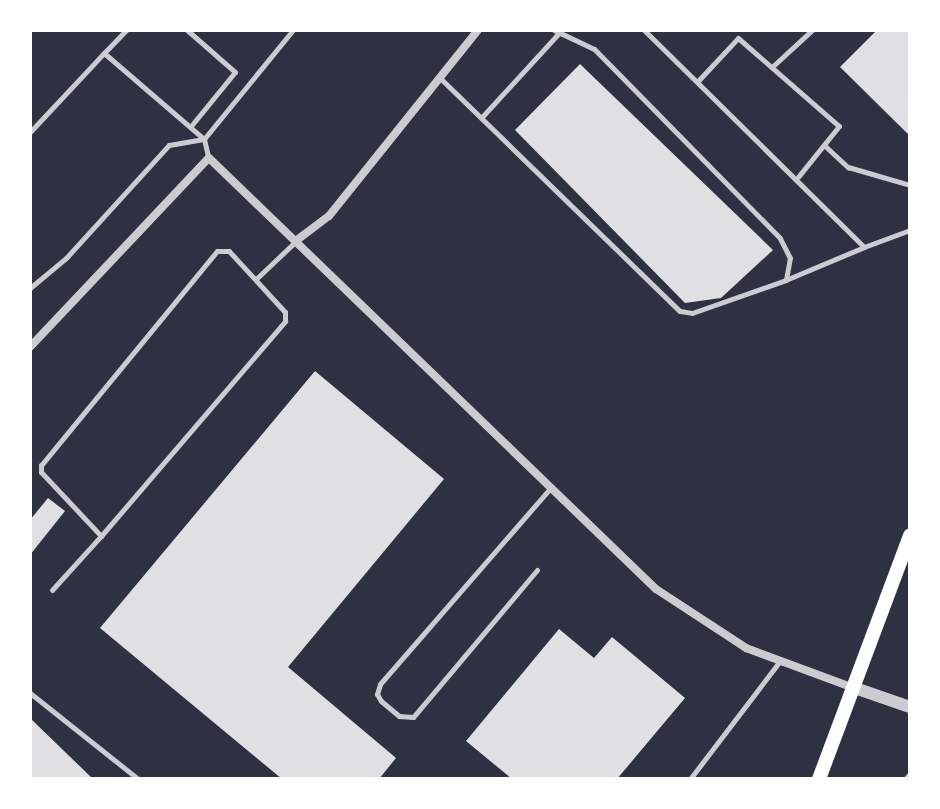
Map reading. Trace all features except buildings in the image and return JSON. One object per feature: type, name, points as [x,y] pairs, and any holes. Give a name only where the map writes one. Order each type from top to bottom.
[{"type":"main road","points":[[819,779],[910,535]]},
{"type":"street","points":[[297,240],[329,216],[478,30]]},
{"type":"street","points":[[30,347],[209,158],[656,589],[746,648],[910,707]]},
{"type":"lane","points":[[30,132],[126,30]]},
{"type":"lane","points":[[187,30],[235,72],[191,126]]},
{"type":"lane","points":[[30,288],[66,258],[169,145],[204,139],[293,30]]},
{"type":"lane","points":[[644,30],[798,177],[864,247]]},
{"type":"lane","points":[[773,66],[812,30]]},
{"type":"lane","points":[[481,118],[556,32],[594,49],[780,238],[790,258],[786,280]]},
{"type":"lane","points":[[697,82],[738,38],[839,126],[798,177]]},
{"type":"lane","points":[[104,53],[191,126],[204,139],[209,158]]},
{"type":"lane","points":[[440,78],[680,311],[692,313],[786,280],[910,230]]},
{"type":"lane","points":[[824,145],[848,167],[869,169],[910,185]]},
{"type":"lane","points":[[256,279],[297,240]]},
{"type":"lane","points":[[52,590],[101,536],[285,321],[285,312],[229,251],[217,251],[41,465],[41,472],[101,536]]},
{"type":"lane","points":[[537,570],[413,717],[399,716],[381,701],[377,694],[380,684],[551,487]]},
{"type":"lane","points":[[690,779],[781,661]]},
{"type":"lane","points":[[30,693],[138,779]]}]
